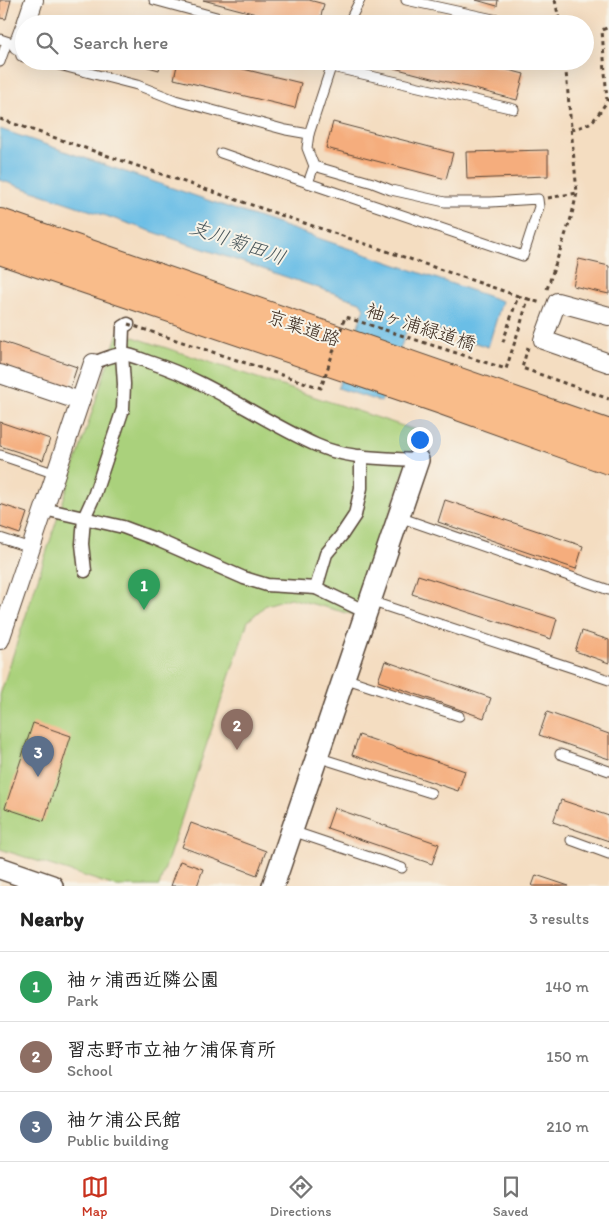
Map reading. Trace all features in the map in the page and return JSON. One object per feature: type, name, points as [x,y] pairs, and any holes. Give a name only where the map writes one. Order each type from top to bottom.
[{"type":"highway","name":"京葉道路","points":[[0,223],[340,353]]},
{"type":"highway","name":"京葉道路","points":[[0,250],[340,353],[406,375],[609,434]]},
{"type":"highway","name":"京葉道路","points":[[406,375],[609,460]]},
{"type":"street","points":[[29,15],[34,0]]},
{"type":"street","points":[[609,316],[557,302],[543,340],[609,362]]},
{"type":"street","points":[[85,571],[82,544],[84,518],[94,496],[123,410],[123,328],[128,324]]},
{"type":"street","points":[[0,640],[93,363],[122,354],[170,369],[199,382],[318,446],[361,456],[418,460],[273,886]]},
{"type":"street","points":[[0,374],[80,400]]},
{"type":"street","points":[[316,588],[326,554],[355,515],[361,488],[361,456]]},
{"type":"street","points":[[44,509],[123,526],[244,578],[267,585],[316,588],[368,606]]},
{"type":"street","points":[[0,868],[52,886]]},
{"type":"lane","points":[[154,0],[209,15]]},
{"type":"lane","points":[[352,15],[360,0]]},
{"type":"lane","points":[[406,0],[475,15]]},
{"type":"lane","points":[[0,62],[12,46]]},
{"type":"lane","points":[[78,70],[137,85],[175,100],[286,130],[308,134]]},
{"type":"lane","points":[[308,183],[314,166],[307,148],[308,134],[330,70]]},
{"type":"lane","points":[[356,70],[514,109]]},
{"type":"lane","points":[[220,153],[523,256],[539,207],[538,199],[445,202],[391,190],[314,166]]},
{"type":"lane","points":[[0,455],[56,474]]},
{"type":"lane","points":[[398,516],[609,590]]},
{"type":"lane","points":[[0,538],[31,548]]},
{"type":"lane","points":[[368,606],[609,680]]},
{"type":"lane","points":[[344,678],[460,716]]},
{"type":"lane","points":[[560,754],[609,771]]},
{"type":"lane","points":[[317,757],[431,793]]},
{"type":"lane","points":[[292,830],[402,868]]},
{"type":"lane","points":[[571,840],[609,854]]},
{"type":"path","points":[[555,0],[558,15]]},
{"type":"path","points":[[571,129],[588,124],[601,111],[608,100],[602,30],[609,27]]},
{"type":"path","points":[[545,294],[562,247],[577,193],[566,70]]},
{"type":"path","points":[[0,119],[542,303],[539,312]]},
{"type":"path","points":[[538,199],[577,193]]},
{"type":"path","points":[[502,345],[518,296]]},
{"type":"path","name":"袖ヶ浦緑道橋","points":[[128,324],[322,388],[345,317],[506,370],[528,299]]},
{"type":"path","points":[[530,340],[522,368],[609,399]]},
{"type":"green space","points":[[118,332],[418,431],[355,615],[290,598],[266,605],[248,621],[159,886],[115,886],[0,849],[0,695]]},
{"type":"water","name":"支川菊田川","points":[[0,129],[502,301],[488,347],[415,322],[409,324],[381,402],[338,388],[364,308],[360,302],[0,180]]},
{"type":"building","points":[[0,0],[11,0],[6,19],[0,18]]},
{"type":"building","points":[[203,0],[309,0],[324,4],[321,15],[260,15]]},
{"type":"building","points":[[476,0],[498,0],[497,6]]},
{"type":"building","points":[[176,70],[247,70],[301,83],[295,108],[174,79]]},
{"type":"building","points":[[402,70],[509,70],[524,74],[517,100]]},
{"type":"building","points":[[333,122],[453,153],[446,179],[326,148]]},
{"type":"building","points":[[548,150],[548,176],[467,179],[466,152]]},
{"type":"building","points":[[579,259],[609,266],[609,294],[573,286]]},
{"type":"building","points":[[0,341],[77,367],[70,388],[0,365]]},
{"type":"building","points":[[0,422],[50,439],[43,460],[0,446]]},
{"type":"building","points":[[445,500],[583,546],[576,569],[438,522]]},
{"type":"building","points":[[0,504],[27,513],[20,534],[0,527]]},
{"type":"building","points":[[418,575],[557,619],[551,639],[412,594]]},
{"type":"building","points":[[582,631],[609,640],[609,663],[575,651]]},
{"type":"building","points":[[385,661],[491,698],[484,718],[378,681]]},
{"type":"building","points":[[547,712],[609,734],[609,759],[539,735]]},
{"type":"building","points":[[33,723],[71,736],[44,821],[5,808]]},
{"type":"building","points":[[359,735],[465,771],[458,791],[352,755]]},
{"type":"building","points":[[561,800],[609,816],[609,841],[553,822]]},
{"type":"building","points":[[334,808],[439,844],[432,864],[327,828]]},
{"type":"building","points":[[191,823],[266,851],[257,875],[182,847]]},
{"type":"building","points":[[180,861],[203,869],[197,886],[171,886]]},
{"type":"building","points":[[536,875],[569,886],[532,886]]},
{"type":"place","name":"袖ヶ浦西近隣公園","points":[[144,610]]},
{"type":"place","name":"習志野市立袖ケ浦保育所","points":[[237,750]]},
{"type":"place","name":"袖ケ浦公民館","points":[[38,777]]}]
